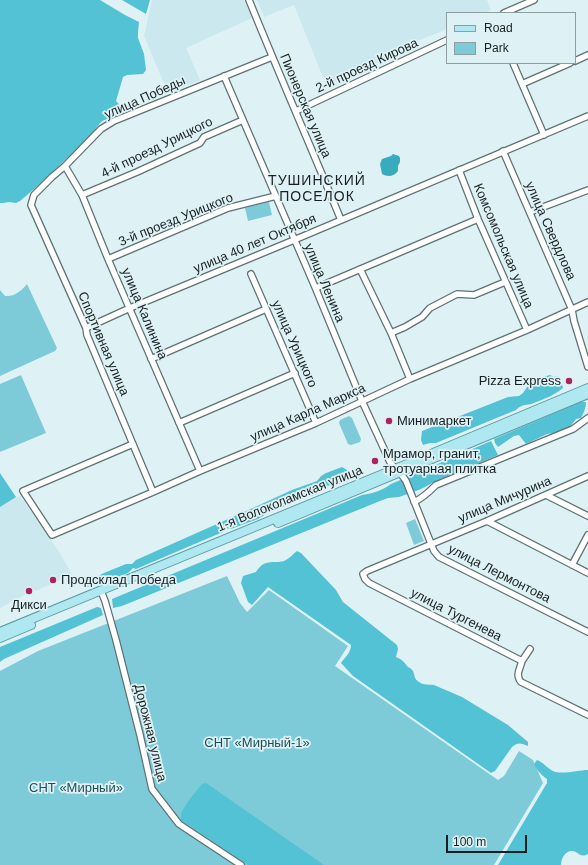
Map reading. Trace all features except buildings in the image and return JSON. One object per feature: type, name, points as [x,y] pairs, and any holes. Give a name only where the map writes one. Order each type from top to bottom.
[{"type":"main road","name":"1-я Волоколамская улица","points":[[397,471],[588,388]]},
{"type":"main road","name":"1-я Волоколамская улица","points":[[0,638],[102,593],[588,394]]},
{"type":"main road","name":"1-я Волоколамская улица","points":[[0,632],[102,593]]},
{"type":"street","name":"Пионерская улица","points":[[249,0],[342,220]]},
{"type":"street","points":[[506,12],[534,0]]},
{"type":"street","name":"2-й проезд Кирова","points":[[296,112],[446,40]]},
{"type":"street","points":[[576,61],[588,55]]},
{"type":"street","name":"улица Победы","points":[[31,205],[34,195],[101,129],[114,121],[272,57]]},
{"type":"street","points":[[513,64],[544,135]]},
{"type":"street","points":[[522,84],[568,64]]},
{"type":"street","name":"улица Ленина","points":[[224,76],[316,288],[383,449],[397,471]]},
{"type":"street","name":"улица 40 лет Октября","points":[[86,328],[130,308],[588,116]]},
{"type":"street","name":"4-й проезд Урицкого","points":[[82,195],[200,143],[204,137],[242,120]]},
{"type":"street","name":"улица Свердлова","points":[[503,151],[572,310],[588,367]]},
{"type":"street","name":"улица Калинина","points":[[65,166],[82,195],[108,259],[200,471]]},
{"type":"street","name":"Комсомольская улица","points":[[459,170],[478,219],[527,330]]},
{"type":"street","points":[[530,212],[588,190]]},
{"type":"street","name":"3-й проезд Урицкого","points":[[108,259],[228,208],[276,196]]},
{"type":"street","name":"Спортивная улица","points":[[31,205],[86,328],[87,335],[154,492]]},
{"type":"street","points":[[316,288],[478,219]]},
{"type":"street","points":[[360,269],[391,333],[410,379]]},
{"type":"street","name":"улица Урицкого","points":[[251,274],[316,423]]},
{"type":"street","points":[[391,333],[422,317],[430,308],[457,294],[474,295],[505,282]]},
{"type":"street","name":"улица Карла Маркса","points":[[133,444],[23,491],[52,535],[316,423],[410,379],[527,330],[588,302]]},
{"type":"street","points":[[151,359],[266,309]]},
{"type":"street","points":[[180,424],[295,373]]},
{"type":"street","points":[[414,502],[428,493],[436,485],[573,429],[588,418]]},
{"type":"street","name":"улица Лермонтова","points":[[397,471],[406,482],[434,551],[439,557],[588,632]]},
{"type":"street","name":"улица Мичурина","points":[[431,544],[588,476]]},
{"type":"street","points":[[546,495],[588,516]]},
{"type":"street","points":[[487,521],[588,573]]},
{"type":"street","points":[[572,565],[588,535]]},
{"type":"street","name":"улица Тургенева","points":[[431,544],[363,574],[369,583],[522,660]]},
{"type":"street","name":"Дорожная улица","points":[[102,593],[116,640],[152,789],[179,824],[241,865]]},
{"type":"street","points":[[530,649],[522,660],[518,674],[518,678],[521,682],[588,715]]},
{"type":"shaded area","points":[[0,0],[100,0],[139,22],[138,38],[144,54],[146,70],[143,74],[127,75],[123,77],[116,101],[122,107],[123,111],[100,123],[90,137],[33,190],[16,203],[0,203]]},
{"type":"shaded area","points":[[122,0],[150,0],[146,14]]},
{"type":"shaded area","points":[[152,0],[244,0],[252,18],[186,48],[200,80],[168,93],[144,36]]},
{"type":"shaded area","points":[[257,0],[487,0],[491,10],[486,12],[446,12],[446,29],[405,46],[388,59],[326,85],[294,5],[264,17]]},
{"type":"shaded area","points":[[393,154],[399,156],[400,158],[398,171],[392,175],[384,175],[382,174],[380,164],[382,159]]},
{"type":"shaded area","points":[[550,375],[554,377],[558,376],[563,388],[553,395],[518,408],[436,443],[423,445],[421,440],[422,431],[508,397],[519,396],[529,384],[539,378]]},
{"type":"shaded area","points":[[581,402],[586,402],[586,406],[581,418],[576,419],[569,428],[562,432],[547,434],[526,444],[519,435],[514,436],[498,447],[495,443],[494,439]]},
{"type":"shaded area","points":[[491,441],[498,455],[436,481],[421,489],[399,497],[388,498],[380,501],[122,606],[113,608],[112,599],[362,495],[381,490],[391,484]]},
{"type":"shaded area","points":[[342,467],[348,472],[348,481],[326,486],[317,494],[305,496],[295,502],[272,510],[258,519],[231,529],[226,528],[223,532],[136,569],[133,568],[128,573],[110,580],[107,578],[104,579],[103,582],[87,587],[84,583],[126,564],[132,564],[136,560],[292,490],[317,481],[326,473]]},
{"type":"shaded area","points":[[0,473],[16,497],[0,507]]},
{"type":"shaded area","points":[[20,496],[58,550],[72,574],[38,590],[32,591],[0,608],[0,507]]},
{"type":"shaded area","points":[[297,551],[301,553],[336,590],[343,602],[397,645],[398,649],[396,657],[412,669],[417,681],[423,684],[434,685],[462,697],[508,725],[528,742],[528,746],[523,744],[514,745],[495,771],[491,773],[353,676],[341,663],[349,653],[351,645],[268,587],[252,605],[248,602],[241,583],[243,576],[256,572],[266,563],[284,561]]},
{"type":"shaded area","points":[[97,607],[101,608],[103,615],[0,662],[0,647]]},
{"type":"shaded area","points":[[537,760],[556,772],[588,770],[588,854],[582,855],[570,851],[566,853],[561,865],[498,865],[547,783],[547,779],[539,772],[534,764]]},
{"type":"shaded area","points":[[206,783],[324,865],[248,865],[181,820],[181,813],[189,800],[202,784]]},
{"type":"green space","points":[[269,202],[272,215],[248,221],[245,208]]},
{"type":"green space","points":[[27,284],[57,348],[55,351],[0,376],[0,290],[5,296],[11,296],[20,291]]},
{"type":"green space","points":[[21,375],[46,433],[0,452],[0,384]]},
{"type":"green space","points":[[349,416],[352,418],[361,439],[360,442],[351,445],[348,444],[339,423],[340,420]]},
{"type":"green space","points":[[415,519],[424,541],[414,545],[406,523]]},
{"type":"green space","name":"СНТ «Мирный-1»","points":[[227,576],[240,603],[247,612],[269,590],[348,646],[335,666],[498,780],[504,776],[519,751],[533,760],[543,783],[494,865],[0,865],[0,671],[38,651]]},
{"type":"place","name":"Pizza Express","points":[[569,381]]},
{"type":"place","name":"Минимаркет","points":[[389,421]]},
{"type":"place","name":"Мрамор, гранит, тротуарная плитка","points":[[375,461]]},
{"type":"place","name":"Продсклад Победа","points":[[53,580]]},
{"type":"place","name":"Дикси","points":[[29,591]]},
{"type":"district","name":"ТУШИНСКИЙ ПОСЕЛОК","points":[[317,190]]},
{"type":"park label","name":"СНТ «Мирный»","points":[[76,788]]}]
